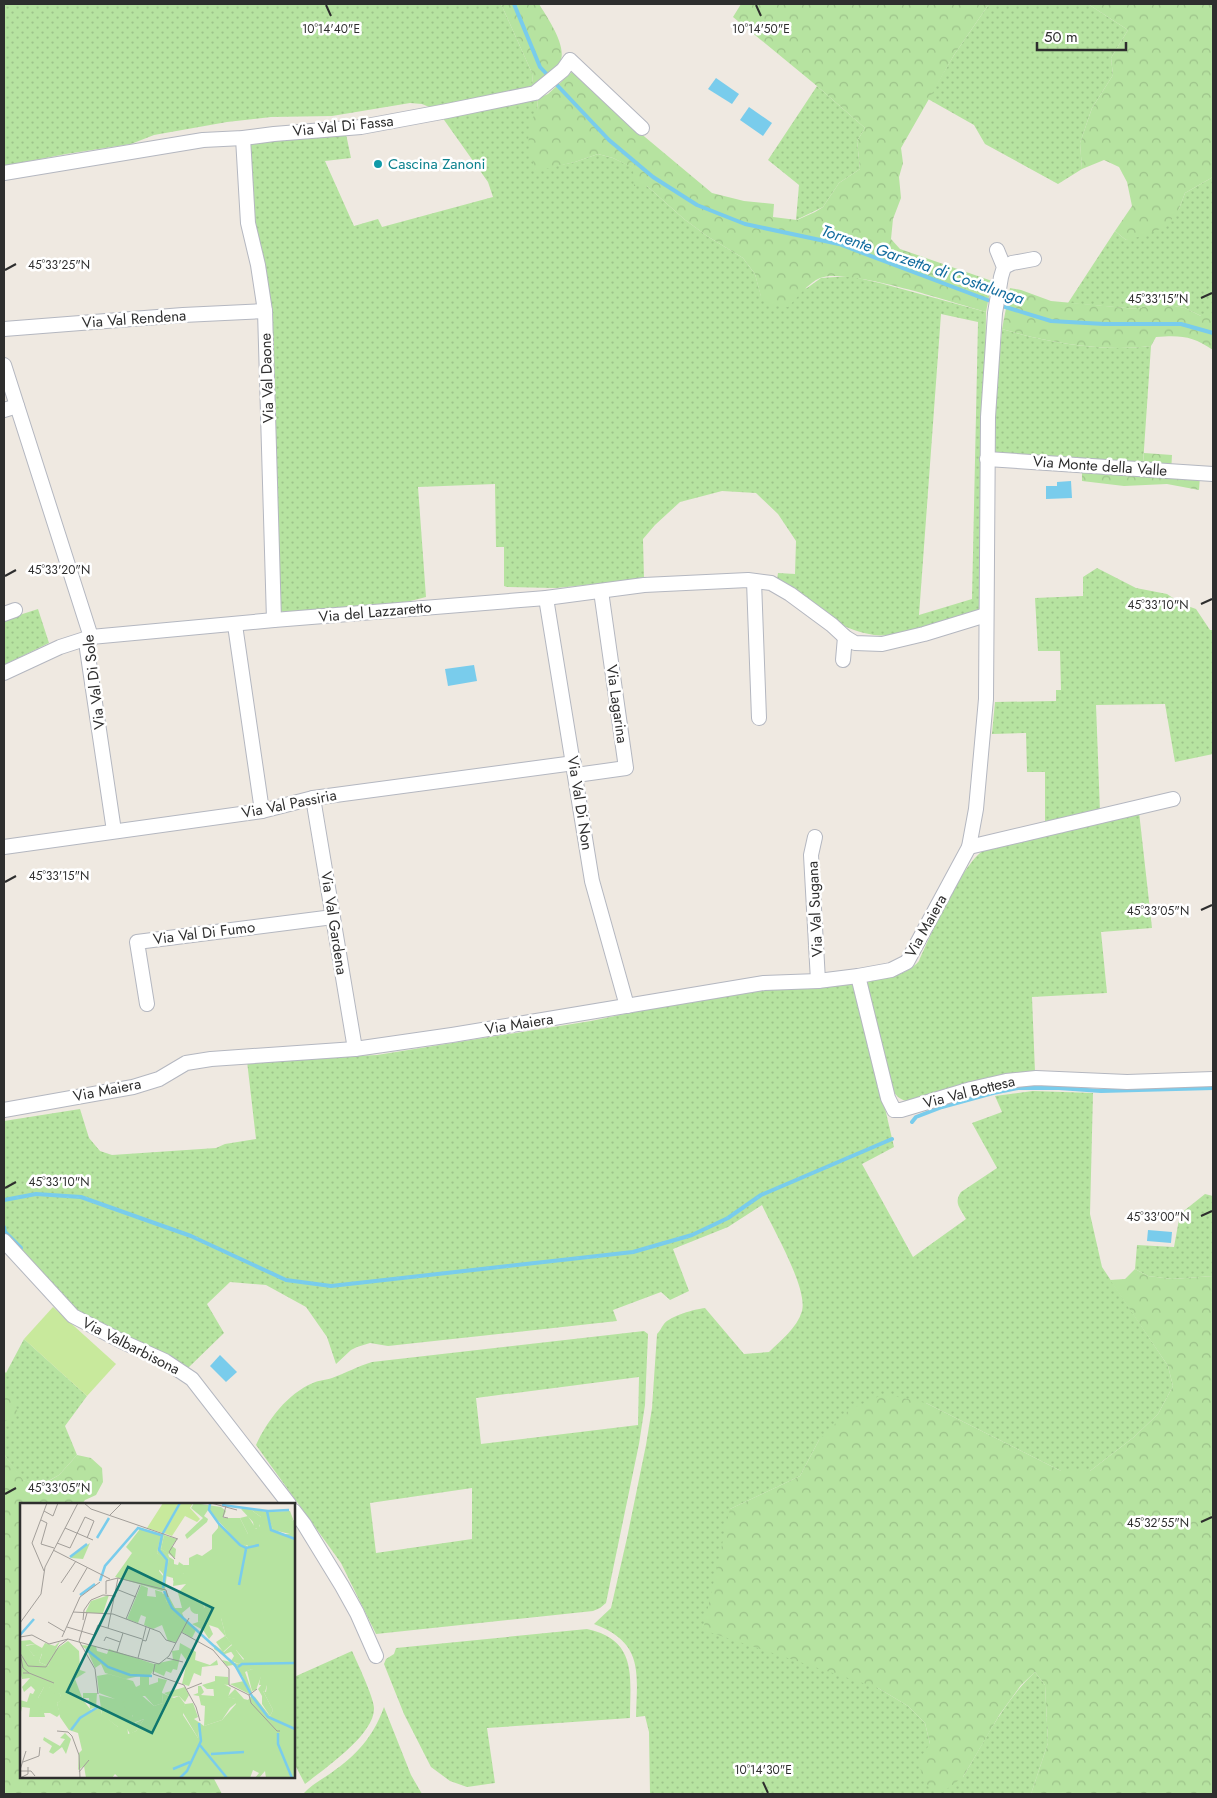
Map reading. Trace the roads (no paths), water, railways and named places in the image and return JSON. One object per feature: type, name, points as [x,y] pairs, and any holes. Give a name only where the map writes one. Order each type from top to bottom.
[{"type":"street","name":"Via Val Di Fassa","points":[[4,173],[203,140],[361,127],[535,93],[563,70],[570,60],[642,128]]},
{"type":"street","name":"Via Val Daone","points":[[242,138],[248,223],[258,265],[265,311],[274,620]]},
{"type":"street","points":[[986,615],[987,459],[995,313],[1004,267],[997,250]]},
{"type":"street","points":[[1004,267],[1012,263],[1034,259]]},
{"type":"street","name":"Via Val Rendena","points":[[4,329],[183,315],[265,311]]},
{"type":"street","name":"Via Val Di Sole","points":[[4,365],[10,408],[91,637],[88,648],[114,831]]},
{"type":"street","name":"Via Monte della Valle","points":[[987,459],[1213,474]]},
{"type":"street","points":[[754,581],[759,718]]},
{"type":"street","name":"Via del Lazzaretto","points":[[4,674],[60,646],[91,637],[546,598],[644,585],[754,581],[771,584],[790,594],[832,625],[844,637],[855,643],[882,644],[924,634],[986,615]]},
{"type":"street","name":"Via Lagarina","points":[[575,769],[626,768],[601,591]]},
{"type":"street","name":"Via Val Di Non","points":[[546,598],[592,881],[627,1006]]},
{"type":"street","name":"Via Maiera","points":[[4,1110],[133,1087],[159,1078],[186,1064],[211,1058],[354,1048],[452,1035],[764,983],[818,981],[858,976],[891,970],[907,962],[969,847],[976,809],[986,699],[986,615]]},
{"type":"street","points":[[235,625],[262,811]]},
{"type":"street","points":[[843,660],[844,637]]},
{"type":"street","name":"Via Val Passiria","points":[[4,847],[262,811],[313,798],[575,769]]},
{"type":"street","name":"Via Val Gardena","points":[[313,798],[354,1048]]},
{"type":"street","points":[[969,847],[1173,799]]},
{"type":"street","name":"Via Val Sugana","points":[[815,837],[812,855],[818,981]]},
{"type":"street","name":"Via Val Di Fumo","points":[[147,1004],[137,942],[333,917]]},
{"type":"street","name":"Via Val Bottesa","points":[[858,976],[888,1098],[894,1110],[901,1110],[1006,1080],[1036,1078],[1127,1082],[1213,1079]]},
{"type":"street","name":"Via Valbarbisona","points":[[4,1241],[73,1316],[165,1361],[192,1379],[288,1503]]},
{"type":"street","points":[[295,1512],[342,1586],[357,1613],[376,1656]]},
{"type":"water","points":[[716,78],[739,94],[732,104],[708,89]]},
{"type":"water","points":[[749,107],[772,123],[763,136],[740,120]]},
{"type":"water","points":[[1071,481],[1072,498],[1046,499],[1046,486],[1057,486],[1057,482]]},
{"type":"water","points":[[474,665],[477,681],[448,686],[445,669]]},
{"type":"water","points":[[1148,1230],[1172,1232],[1171,1243],[1147,1241]]},
{"type":"water","points":[[220,1355],[237,1372],[226,1382],[210,1366]]},
{"type":"waterway","name":"Torrente Garzetta di Costalunga","points":[[514,4],[540,67],[609,140],[653,177],[697,205],[745,224],[839,244],[993,302]]},
{"type":"waterway","name":"Torrente Garzetta di Costalunga","points":[[999,305],[1051,321],[1104,324],[1181,324],[1213,333]]},
{"type":"waterway","points":[[912,1122],[916,1117],[942,1107],[1018,1088],[1101,1091],[1213,1088]]},
{"type":"waterway","points":[[4,1200],[36,1194],[81,1197],[191,1236],[286,1280],[331,1286],[633,1252],[692,1235],[728,1218],[761,1195],[892,1139]]},
{"type":"waterway","points":[[4,1227],[5,1232],[21,1248]]},
{"type":"place","name":"Cascina Zanoni","points":[[378,164]]}]
